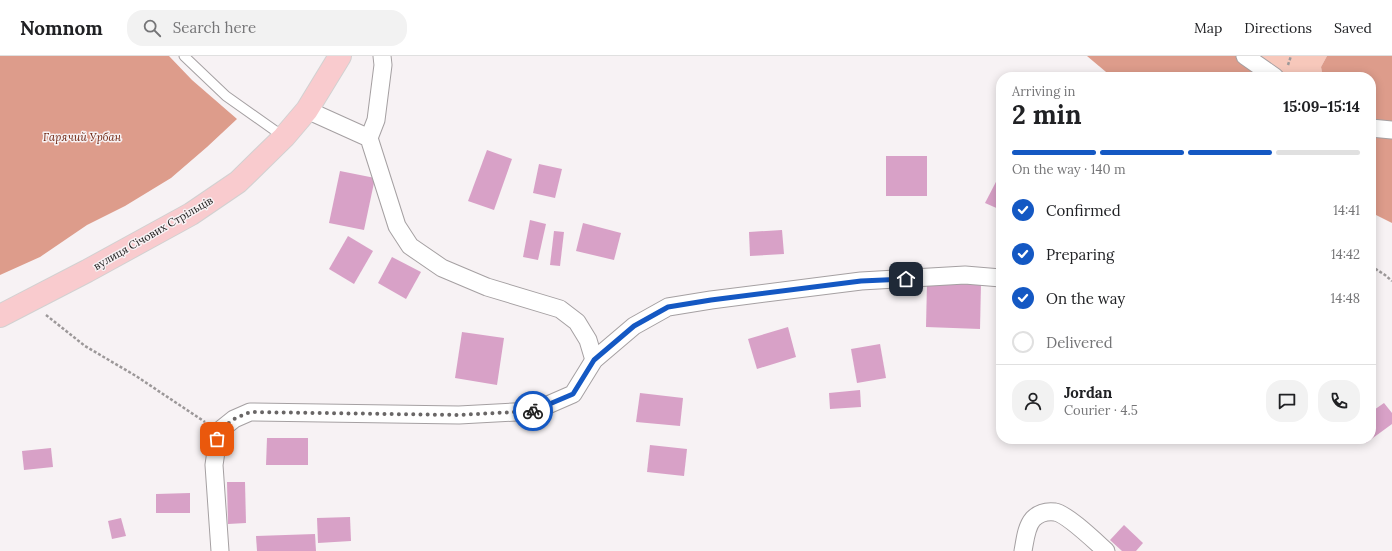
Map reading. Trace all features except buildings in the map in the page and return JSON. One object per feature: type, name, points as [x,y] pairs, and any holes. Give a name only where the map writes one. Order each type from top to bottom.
[{"type":"main road","name":"вулиця Січових Стрільців","points":[[0,316],[87,271],[191,214],[238,182],[284,137],[307,110],[340,56]]},
{"type":"street","points":[[382,56],[383,65],[376,120],[369,138],[397,226],[410,246],[442,268],[481,284],[560,309],[577,322],[588,340],[594,360]]},
{"type":"street","points":[[1245,56],[1268,72]]},
{"type":"street","points":[[307,110],[369,138]]},
{"type":"street","points":[[1376,128],[1392,130]]},
{"type":"street","points":[[220,551],[214,465],[218,431],[234,419],[250,412],[459,415],[534,411],[573,394],[594,360],[634,326],[668,307],[861,281],[965,275],[996,278]]},
{"type":"street","points":[[1023,551],[1027,530],[1032,520],[1042,512],[1056,512],[1066,517],[1106,551]]},
{"type":"lane","points":[[184,56],[226,96],[284,137]]},
{"type":"path","points":[[1376,269],[1392,281]]},
{"type":"path","points":[[46,315],[85,346],[136,376],[218,431]]},
{"type":"shaded area","points":[[1256,56],[1327,56],[1321,67],[1322,72],[1261,72]]},
{"type":"green space","name":"Гарячий Урбан","points":[[0,56],[169,56],[192,80],[237,119],[171,178],[125,206],[87,225],[40,257],[0,275]]},
{"type":"green space","points":[[1087,56],[1256,56],[1261,72],[1106,72]]},
{"type":"green space","points":[[1327,56],[1392,56],[1392,223],[1376,215],[1376,72],[1322,72],[1321,67]]},
{"type":"way so far","points":[[217,439],[218,431],[234,419],[250,412],[459,415],[533,411]]},
{"type":"route","points":[[533,411],[573,394],[594,360],[634,326],[668,307],[861,281],[906,279]]}]
